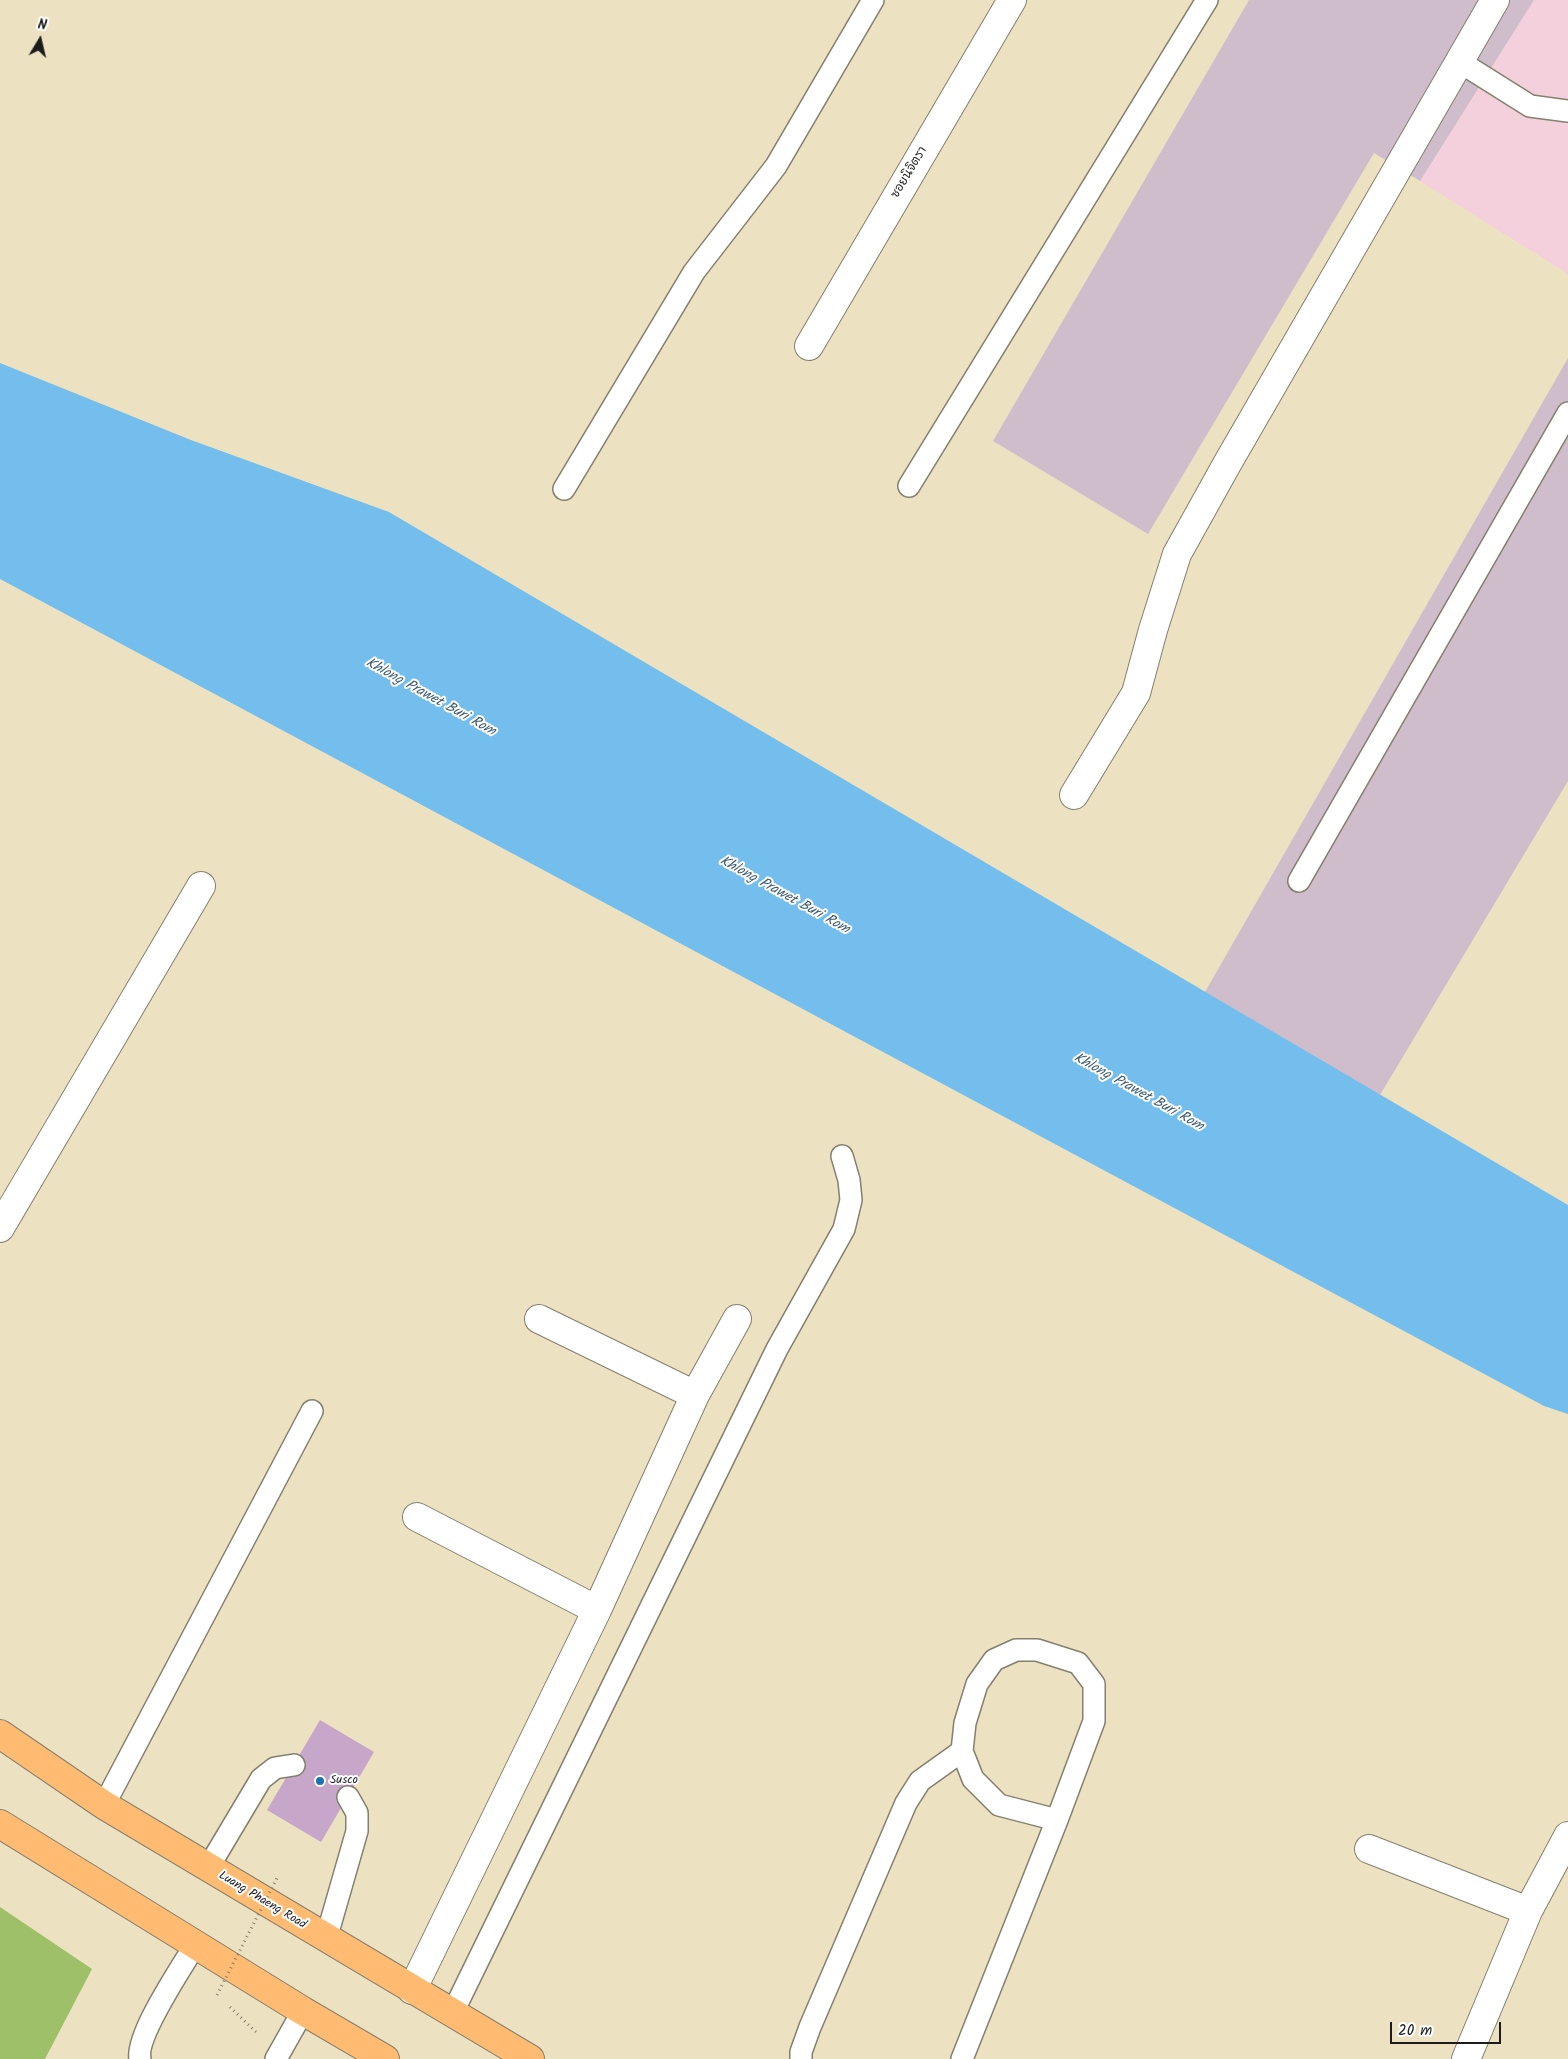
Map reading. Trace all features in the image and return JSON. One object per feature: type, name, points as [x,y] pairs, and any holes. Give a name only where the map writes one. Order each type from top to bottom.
[{"type":"main road","name":"Luang Phaeng Road","points":[[0,1734],[104,1805],[530,2059]]},
{"type":"main road","points":[[0,1824],[303,2011],[385,2059]]},
{"type":"street","name":"ซอยนิจิตรา","points":[[809,346],[1012,0]]},
{"type":"street","points":[[1074,795],[1136,693],[1153,630],[1177,554],[1494,0]]},
{"type":"street","points":[[0,1228],[201,886]]},
{"type":"street","points":[[539,1319],[695,1395]]},
{"type":"street","points":[[412,1990],[597,1610],[695,1395],[737,1319]]},
{"type":"street","points":[[417,1517],[597,1610]]},
{"type":"street","points":[[1466,2059],[1528,1911],[1568,1836]]},
{"type":"street","points":[[1369,1849],[1528,1911]]},
{"type":"lane","points":[[564,489],[694,272],[776,166],[873,0]]},
{"type":"lane","points":[[909,486],[1207,0]]},
{"type":"lane","points":[[1460,62],[1530,106],[1568,111]]},
{"type":"lane","points":[[1299,881],[1568,413]]},
{"type":"lane","points":[[452,2014],[777,1348],[844,1229],[851,1200],[849,1180],[842,1156]]},
{"type":"lane","points":[[104,1805],[312,1411]]},
{"type":"lane","points":[[962,2059],[1057,1820],[1094,1721],[1094,1684],[1078,1663],[1037,1650],[1016,1650],[994,1660],[976,1684],[966,1723],[962,1751],[973,1779],[999,1805],[1057,1820]]},
{"type":"lane","points":[[801,2059],[801,2052],[810,2026],[906,1803],[920,1781],[962,1751]]},
{"type":"lane","points":[[208,1868],[261,1780],[275,1768],[294,1765]]},
{"type":"lane","points":[[326,1939],[358,1831],[357,1813],[348,1797]]},
{"type":"lane","points":[[140,2059],[140,2045],[144,2036],[164,1996],[195,1945]]},
{"type":"lane","points":[[276,2059],[303,2011]]},
{"type":"path","points":[[257,2033],[217,1995],[278,1876]]},
{"type":"shaded area","points":[[1249,0],[1534,0],[1420,181],[1374,153],[1148,534],[993,441]]},
{"type":"shaded area","points":[[1534,0],[1568,0],[1568,274],[1420,181]]},
{"type":"shaded area","points":[[1568,358],[1568,781],[1380,1095],[1205,992]]},
{"type":"green space","points":[[0,1907],[92,1969],[45,2059],[0,2059]]},
{"type":"water","name":"Khlong Prawet Buri Rom","points":[[0,363],[191,440],[389,512],[1568,1205],[1568,1414],[1544,1406],[0,579]]},
{"type":"building","name":"Susco","points":[[320,1720],[374,1752],[321,1842],[267,1810]]},
{"type":"place","name":"Susco","points":[[320,1781]]}]
